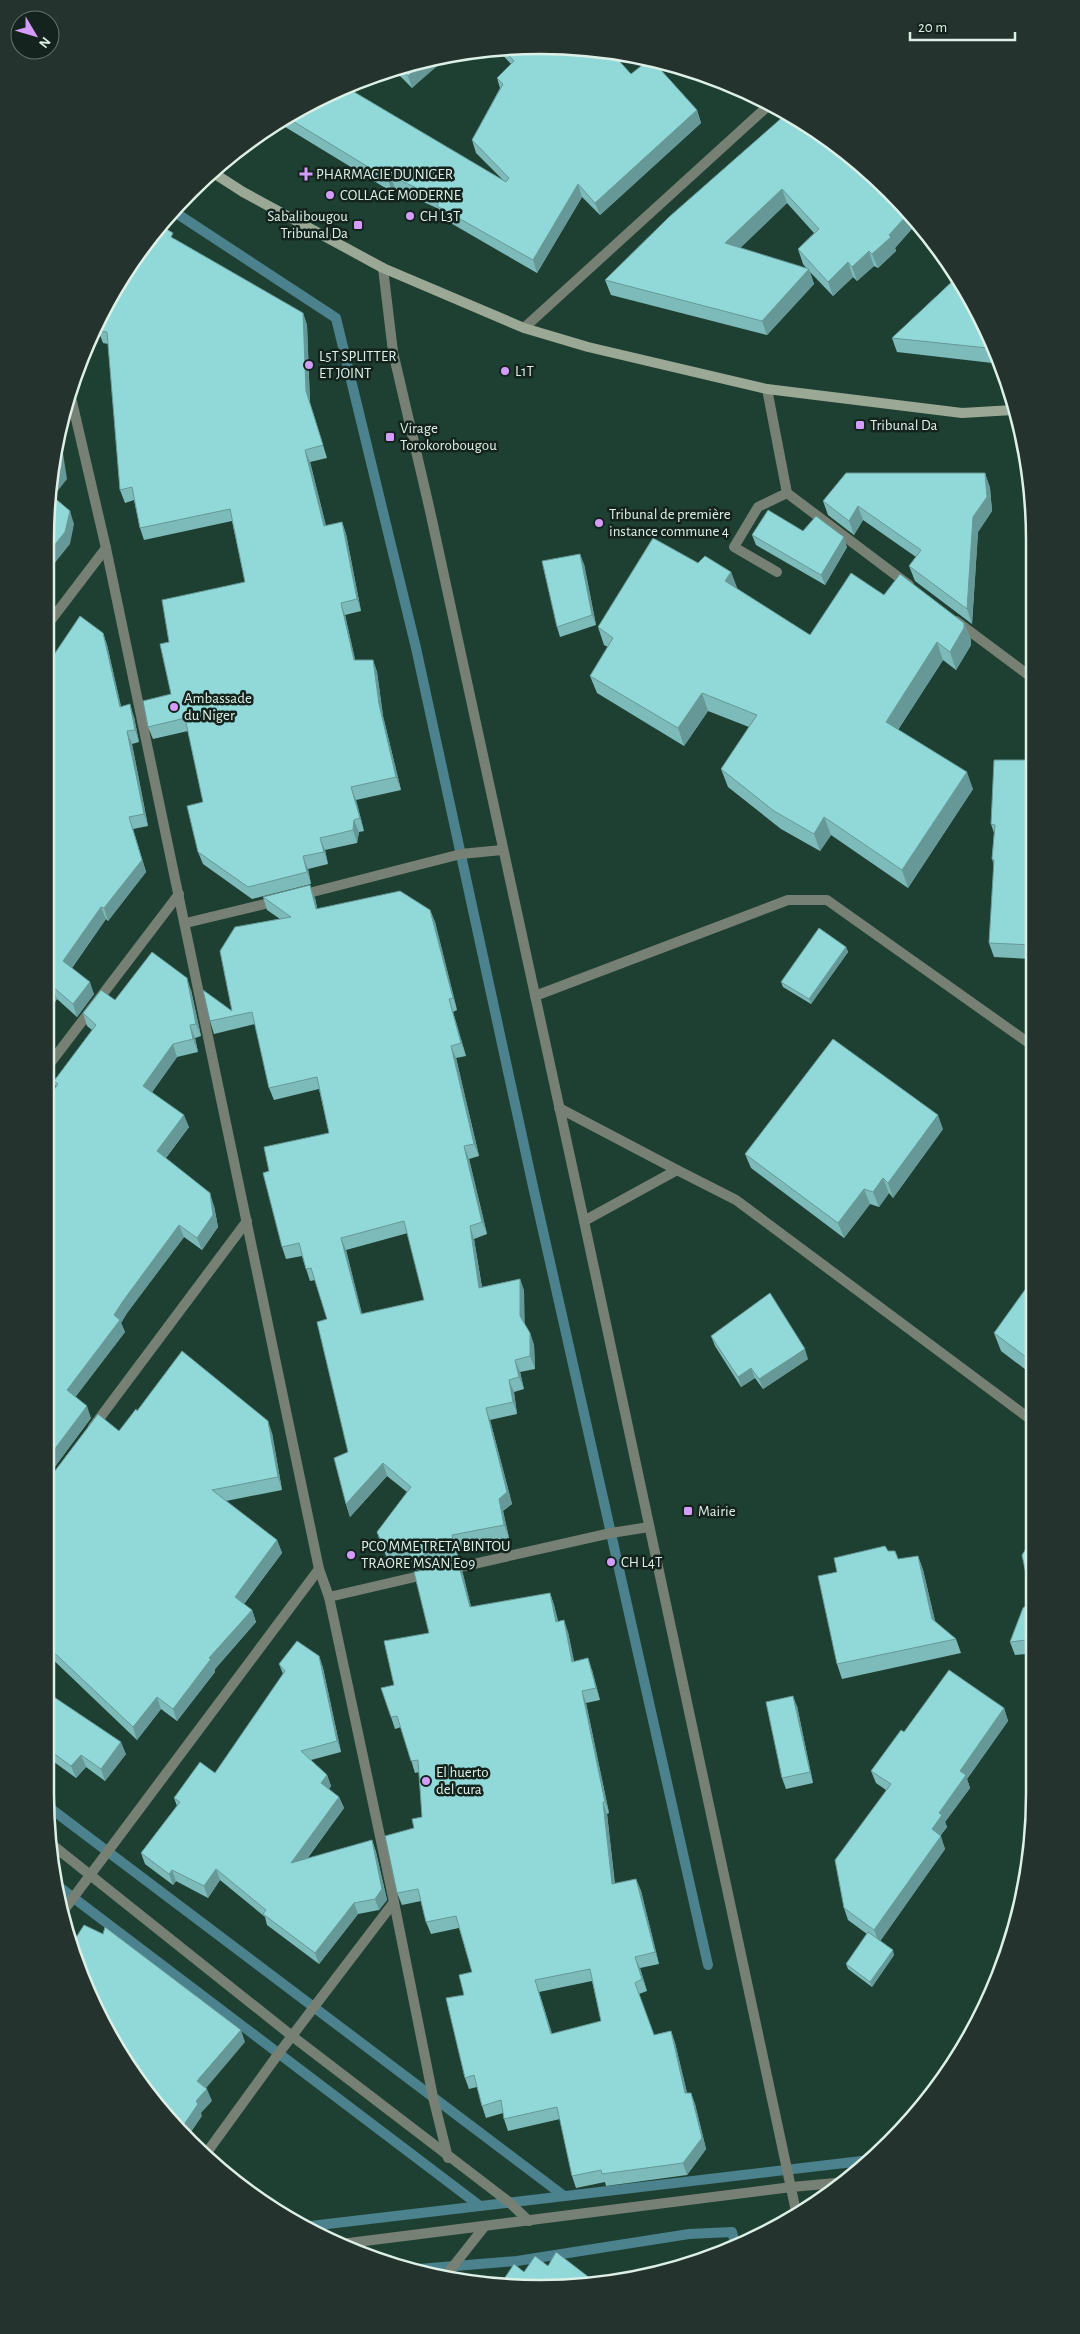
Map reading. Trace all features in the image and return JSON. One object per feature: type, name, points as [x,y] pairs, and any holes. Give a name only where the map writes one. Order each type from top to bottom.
[{"type":"main road","points":[[217,176],[243,192],[383,268],[524,328],[588,347],[766,389],[962,413],[1009,410]]},
{"type":"street","points":[[524,328],[765,109]]},
{"type":"street","points":[[383,268],[393,352],[432,520],[795,2207]]},
{"type":"street","points":[[766,389],[787,493],[921,594]]},
{"type":"street","points":[[73,405],[106,548],[186,923],[319,1569],[329,1597],[394,1902],[433,2097],[448,2158]]},
{"type":"street","points":[[778,572],[734,547],[758,507],[787,493]]},
{"type":"street","points":[[54,616],[106,548]]},
{"type":"street","points":[[945,612],[1026,673]]},
{"type":"street","points":[[186,923],[461,854],[502,850]]},
{"type":"street","points":[[54,1058],[179,894]]},
{"type":"street","points":[[535,996],[788,900],[827,900],[1026,1041]]},
{"type":"street","points":[[559,1108],[736,1200],[1026,1416]]},
{"type":"street","points":[[584,1221],[677,1170]]},
{"type":"street","points":[[87,1436],[248,1221]]},
{"type":"street","points":[[329,1597],[611,1533],[648,1528]]},
{"type":"street","points":[[67,1906],[319,1569]]},
{"type":"street","points":[[57,1848],[292,2036],[448,2158],[509,2202],[529,2221]]},
{"type":"street","points":[[208,2150],[394,1902]]},
{"type":"street","points":[[353,2243],[831,2183]]},
{"type":"street","points":[[449,2272],[485,2226]]},
{"type":"building","points":[[508,55],[572,55],[619,60],[631,74],[643,65],[660,69],[697,110],[595,203],[578,184],[533,260],[437,206],[440,199],[391,176],[388,179],[293,121],[353,91],[506,182],[509,178],[472,140],[503,84],[497,78],[514,61]]},
{"type":"building","points":[[415,70],[408,76],[405,73]]},
{"type":"building","points":[[781,118],[836,154],[861,174],[905,218],[889,235],[891,237],[872,254],[869,251],[852,267],[848,262],[828,282],[798,249],[819,229],[782,189],[725,243],[809,269],[762,321],[605,280],[669,217]]},
{"type":"building","points":[[166,229],[173,233],[171,237],[303,313],[306,391],[323,445],[305,450],[324,526],[342,522],[357,599],[341,603],[354,660],[373,660],[379,704],[396,777],[351,787],[360,818],[354,820],[353,830],[320,838],[324,852],[303,856],[307,872],[248,887],[198,852],[187,806],[203,802],[185,718],[148,727],[143,701],[171,694],[160,644],[169,642],[162,600],[245,582],[230,509],[140,528],[132,487],[120,490],[107,332],[101,331],[119,297]]},
{"type":"building","points":[[952,282],[976,325],[986,348],[892,338]]},
{"type":"building","points":[[846,473],[985,473],[987,497],[973,517],[967,609],[909,566],[921,550],[858,506],[849,521],[823,501]]},
{"type":"building","points":[[56,499],[70,511],[65,532],[54,546]]},
{"type":"building","points":[[768,510],[803,531],[816,516],[844,537],[821,575],[752,535]]},
{"type":"building","points":[[653,538],[698,563],[705,556],[731,572],[725,581],[810,635],[851,573],[884,595],[900,574],[964,623],[964,628],[950,652],[937,642],[886,722],[967,772],[902,870],[824,817],[814,834],[774,811],[721,769],[757,715],[702,693],[678,728],[590,676],[613,638],[598,627]]},
{"type":"building","points":[[580,554],[592,615],[557,627],[542,561]]},
{"type":"building","points":[[80,616],[103,633],[120,707],[130,704],[135,730],[127,731],[144,814],[129,817],[142,860],[104,908],[101,907],[63,961],[90,982],[73,1004],[54,988],[54,655]]},
{"type":"building","points":[[994,760],[1026,760],[1026,945],[989,943],[995,825],[991,824]]},
{"type":"building","points":[[310,885],[316,909],[400,891],[430,910],[453,998],[449,999],[461,1043],[451,1046],[474,1144],[464,1146],[482,1222],[470,1226],[479,1288],[520,1279],[520,1316],[530,1333],[530,1356],[515,1360],[519,1377],[509,1380],[513,1402],[486,1408],[507,1492],[499,1499],[504,1525],[452,1535],[455,1548],[410,1558],[407,1546],[386,1552],[377,1532],[411,1487],[383,1463],[346,1504],[334,1458],[348,1452],[317,1322],[327,1319],[311,1268],[306,1269],[299,1243],[282,1247],[263,1173],[269,1171],[264,1147],[329,1133],[317,1077],[269,1088],[252,1012],[210,1021],[203,990],[232,1011],[220,951],[235,927],[291,917],[263,897]],"holes":[[[404,1221],[424,1300],[361,1314],[341,1238]]]},
{"type":"building","points":[[819,928],[846,947],[809,999],[781,982]]},
{"type":"building","points":[[152,952],[187,978],[196,1024],[190,1025],[193,1039],[173,1044],[143,1086],[184,1115],[157,1151],[210,1193],[213,1215],[197,1238],[179,1225],[123,1301],[114,1315],[120,1320],[67,1390],[87,1406],[54,1450],[54,1090],[58,1084],[54,1081],[96,1025],[83,1013],[101,990],[115,1000]]},
{"type":"building","points":[[833,1039],[938,1115],[888,1183],[883,1178],[873,1192],[864,1189],[838,1223],[745,1154]]},
{"type":"building","points":[[1026,1288],[1026,1357],[994,1333]]},
{"type":"building","points":[[770,1293],[805,1349],[759,1379],[751,1368],[738,1377],[711,1336]]},
{"type":"building","points":[[182,1351],[268,1421],[278,1477],[212,1490],[277,1540],[235,1597],[252,1610],[209,1658],[211,1659],[173,1709],[157,1697],[133,1727],[54,1652],[54,1472],[98,1414],[119,1431],[136,1409],[137,1411]]},
{"type":"building","points":[[885,1546],[888,1551],[895,1551],[898,1559],[918,1556],[932,1619],[956,1639],[837,1664],[818,1576],[837,1572],[834,1558]]},
{"type":"building","points":[[1026,1549],[1026,1574],[1022,1555]]},
{"type":"building","points":[[458,1562],[470,1607],[550,1593],[556,1622],[564,1620],[572,1662],[588,1658],[596,1688],[582,1691],[605,1802],[603,1802],[612,1884],[636,1879],[655,1952],[635,1957],[642,1979],[635,1983],[654,2035],[671,2031],[685,2093],[691,2093],[702,2138],[683,2163],[602,2174],[601,2170],[572,2176],[557,2107],[504,2119],[501,2100],[482,2106],[474,2075],[465,2078],[446,1998],[464,1995],[459,1975],[472,1972],[456,1916],[426,1922],[418,1889],[397,1893],[385,1836],[414,1828],[412,1819],[422,1817],[418,1760],[411,1761],[397,1716],[391,1717],[381,1688],[394,1685],[384,1641],[429,1633],[414,1572]],"holes":[[[590,1969],[601,2021],[551,2034],[535,1980]]]},
{"type":"building","points":[[1026,1606],[1026,1640],[1010,1642],[1023,1608]]},
{"type":"building","points":[[297,1641],[319,1656],[337,1741],[301,1751],[327,1775],[321,1783],[339,1797],[291,1863],[372,1840],[382,1889],[375,1899],[354,1903],[315,1953],[263,1914],[266,1910],[216,1869],[204,1886],[172,1870],[169,1874],[141,1853],[180,1802],[174,1798],[200,1762],[215,1773],[285,1671],[279,1664]]},
{"type":"building","points":[[949,1670],[1004,1708],[960,1771],[966,1775],[939,1813],[942,1815],[932,1829],[941,1836],[874,1930],[844,1908],[835,1860],[891,1784],[871,1771],[901,1730],[904,1732]]},
{"type":"building","points":[[793,1696],[810,1772],[782,1778],[766,1702]]},
{"type":"building","points":[[54,1697],[121,1742],[101,1769],[81,1755],[71,1766],[54,1754]]},
{"type":"building","points":[[84,1925],[103,1934],[105,1927],[241,2030],[197,2081],[207,2089],[196,2101],[198,2104],[184,2125],[154,2090],[119,2037],[91,1980],[76,1938]]},
{"type":"building","points":[[868,1932],[893,1950],[870,1982],[846,1964]]},
{"type":"building","points":[[556,2252],[589,2277],[540,2280],[504,2279],[514,2264],[524,2272],[535,2256],[548,2266]]},
{"type":"waterway","points":[[178,214],[336,318],[416,648],[532,1182],[708,1965]]},
{"type":"waterway","points":[[55,1811],[564,2196]]},
{"type":"waterway","points":[[63,1890],[480,2206]]},
{"type":"waterway","points":[[316,2225],[859,2161]]},
{"type":"waterway","points":[[431,2268],[517,2261],[689,2234],[732,2232],[734,2239]]},
{"type":"place","name":"PHARMACIE DU NIGER","points":[[306,174]]},
{"type":"place","name":"COLLAGE MODERNE","points":[[330,195]]},
{"type":"place","name":"CH L3T","points":[[410,216]]},
{"type":"place","name":"Sabalibougou Tribunal Da","points":[[358,225]]},
{"type":"place","name":"L5T SPLITTER ET JOINT","points":[[309,365]]},
{"type":"place","name":"L1T","points":[[505,371]]},
{"type":"place","name":"Tribunal Da","points":[[860,425]]},
{"type":"place","name":"Virage Torokorobougou","points":[[390,437]]},
{"type":"place","name":"Tribunal de première instance commune 4","points":[[599,523]]},
{"type":"place","name":"Ambassade du Niger","points":[[174,707]]},
{"type":"place","name":"Mairie","points":[[688,1511]]},
{"type":"place","name":"PCO MME TRETA BINTOU TRAORE MSAN E09","points":[[351,1555]]},
{"type":"place","name":"CH L4T","points":[[611,1562]]},
{"type":"place","name":"El huerto del cura","points":[[426,1781]]}]
